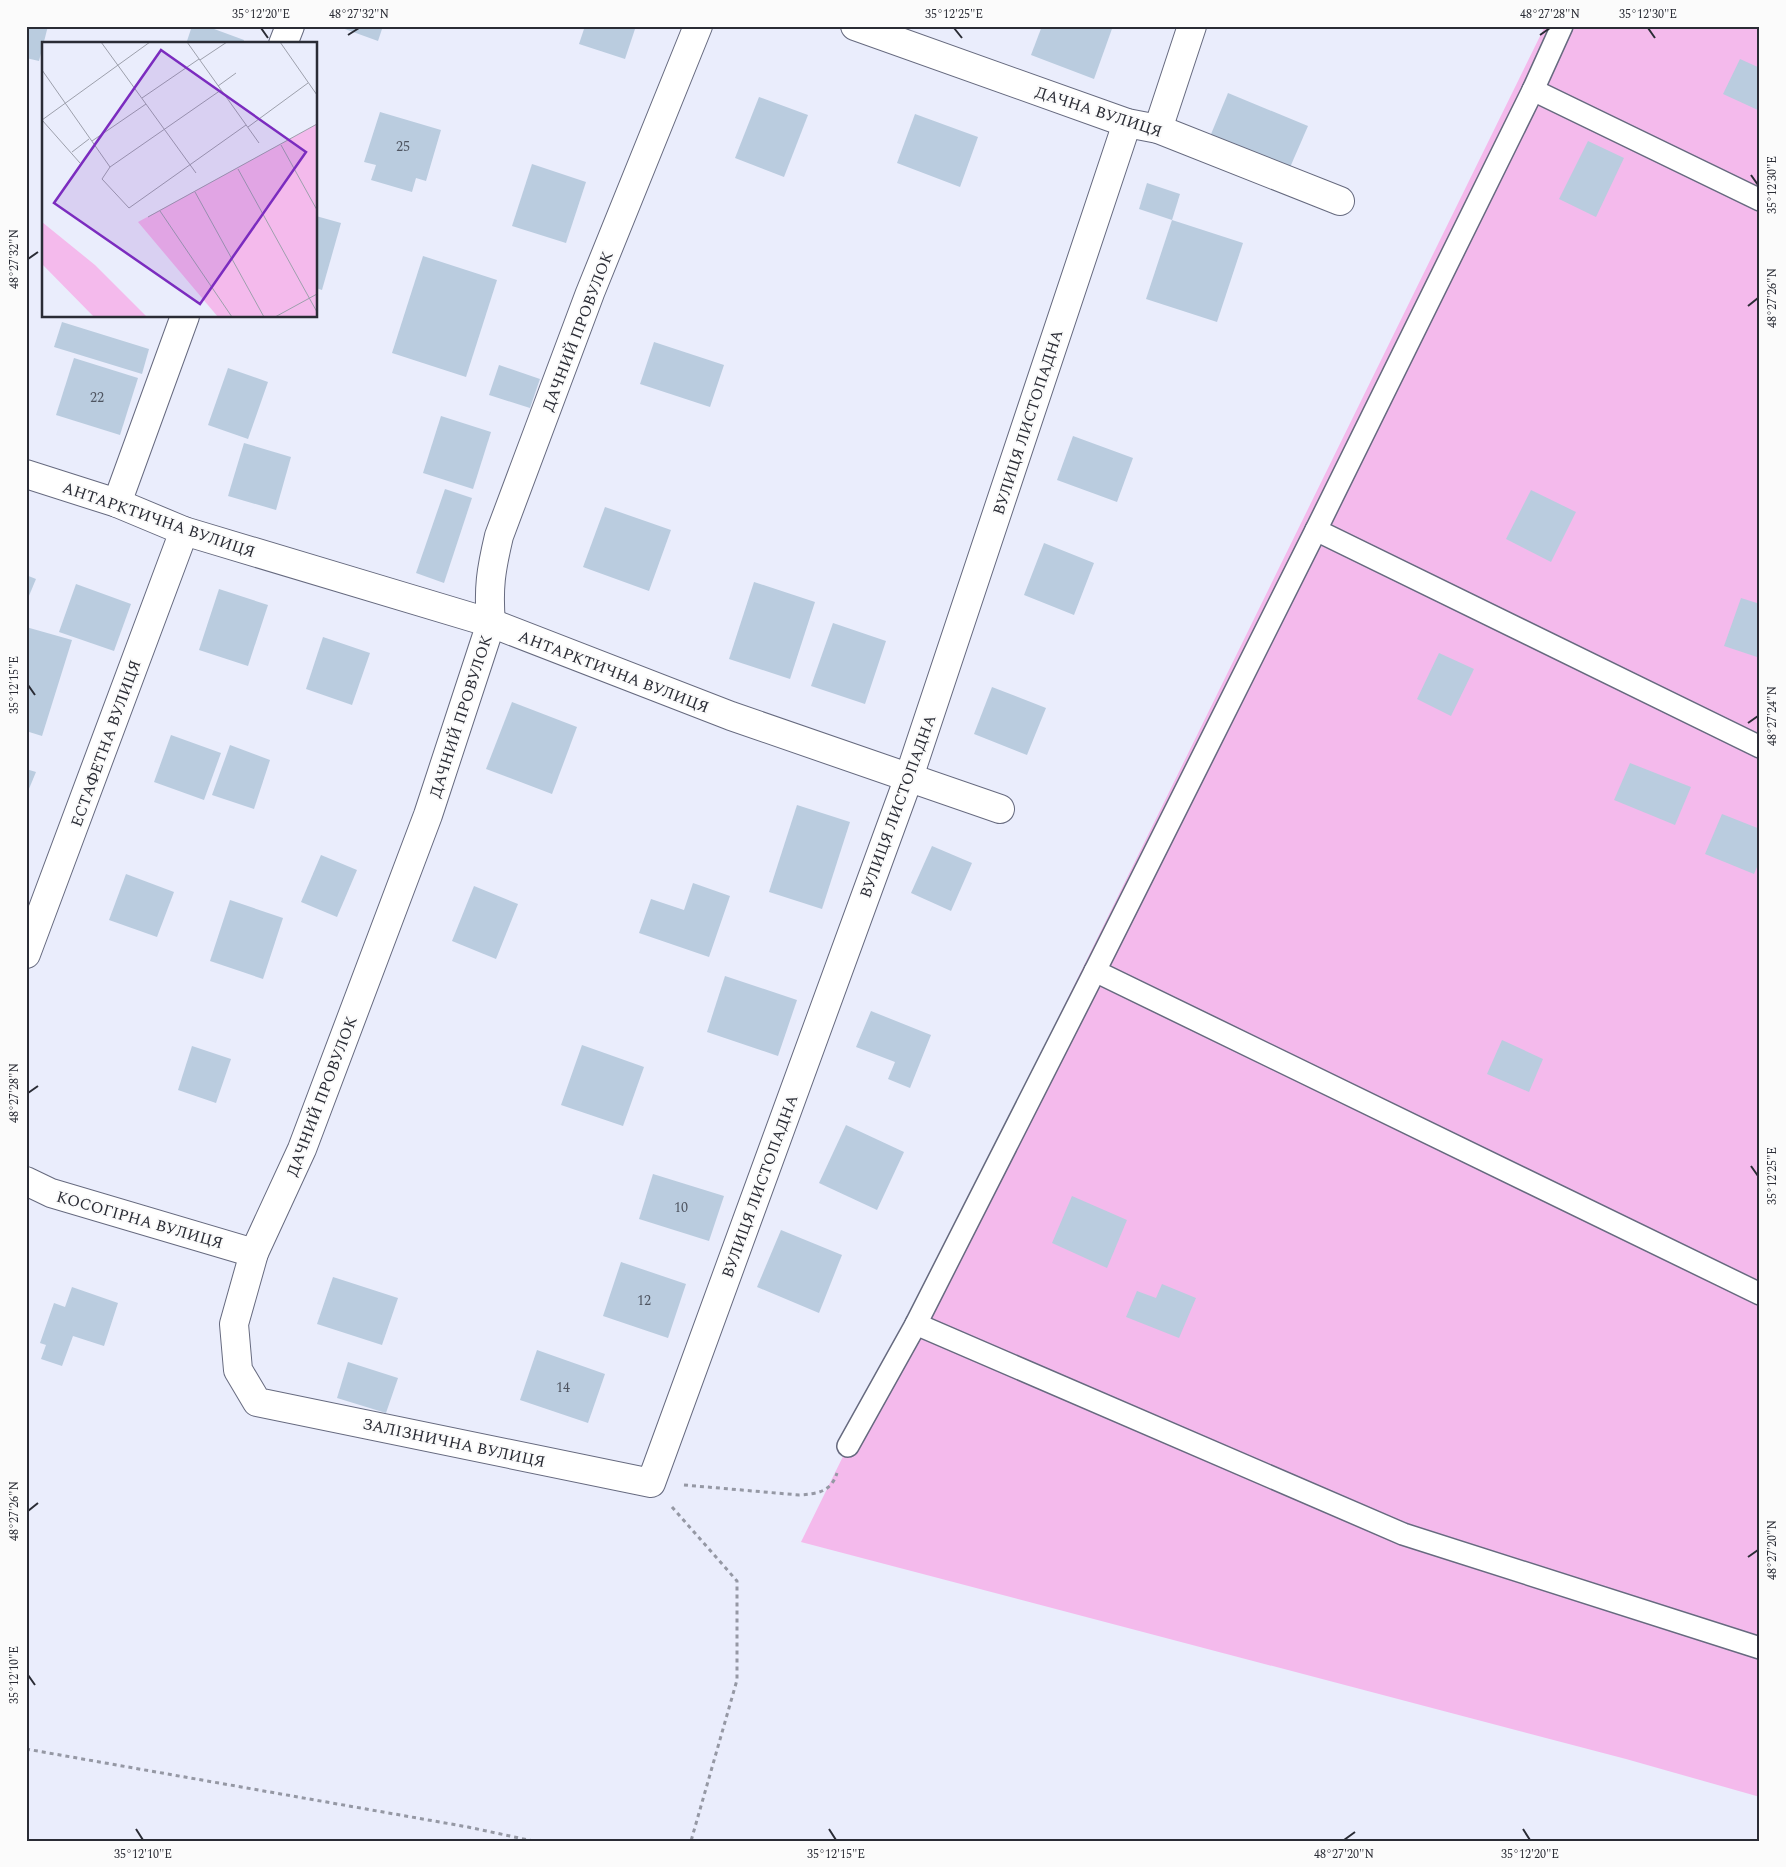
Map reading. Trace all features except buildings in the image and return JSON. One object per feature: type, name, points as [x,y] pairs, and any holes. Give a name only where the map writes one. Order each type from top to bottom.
[{"type":"street","points":[[284,42],[290,26]]},
{"type":"street","name":"ДАЧНИЙ ПРОВУЛОК","points":[[256,1402],[238,1370],[234,1324],[254,1253],[302,1149],[424,824],[491,623],[490,572],[500,536],[590,292],[698,26]]},
{"type":"street","name":"ДАЧНА ВУЛИЦЯ","points":[[855,26],[1127,123],[1158,129],[1340,201]]},
{"type":"street","points":[[1158,129],[1192,26]]},
{"type":"street","name":"ВУЛИЦЯ ЛИСТОПАДНА","points":[[651,1483],[909,777],[1127,123]]},
{"type":"street","points":[[118,503],[184,318]]},
{"type":"street","name":"АНТАРКТИЧНА ВУЛИЦЯ","points":[[26,474],[118,503],[184,531],[491,623],[731,716],[1000,808]]},
{"type":"street","name":"ЕСТАФЕТНА ВУЛИЦЯ","points":[[26,954],[184,531]]},
{"type":"street","name":"КОСОГІРНА ВУЛИЦЯ","points":[[26,1181],[51,1193],[254,1253]]},
{"type":"street","name":"ЗАЛІЗНИЧНА ВУЛИЦЯ","points":[[256,1402],[651,1483]]},
{"type":"lane","points":[[848,1446],[916,1324],[1095,971],[1316,530],[1533,90],[1562,26]]},
{"type":"lane","points":[[1533,90],[1760,200]]},
{"type":"lane","points":[[1316,530],[1760,747]]},
{"type":"lane","points":[[1095,971],[1760,1294]]},
{"type":"lane","points":[[916,1324],[1403,1534],[1760,1648]]},
{"type":"path","points":[[651,1483],[799,1495],[816,1494],[834,1484],[848,1446]]},
{"type":"path","points":[[651,1483],[737,1581],[737,1680],[691,1841]]},
{"type":"path","points":[[26,1749],[468,1827],[533,1841]]},
{"type":"shaded area","points":[[1545,26],[1760,26],[1760,1797],[1626,1759],[801,1542]]}]
